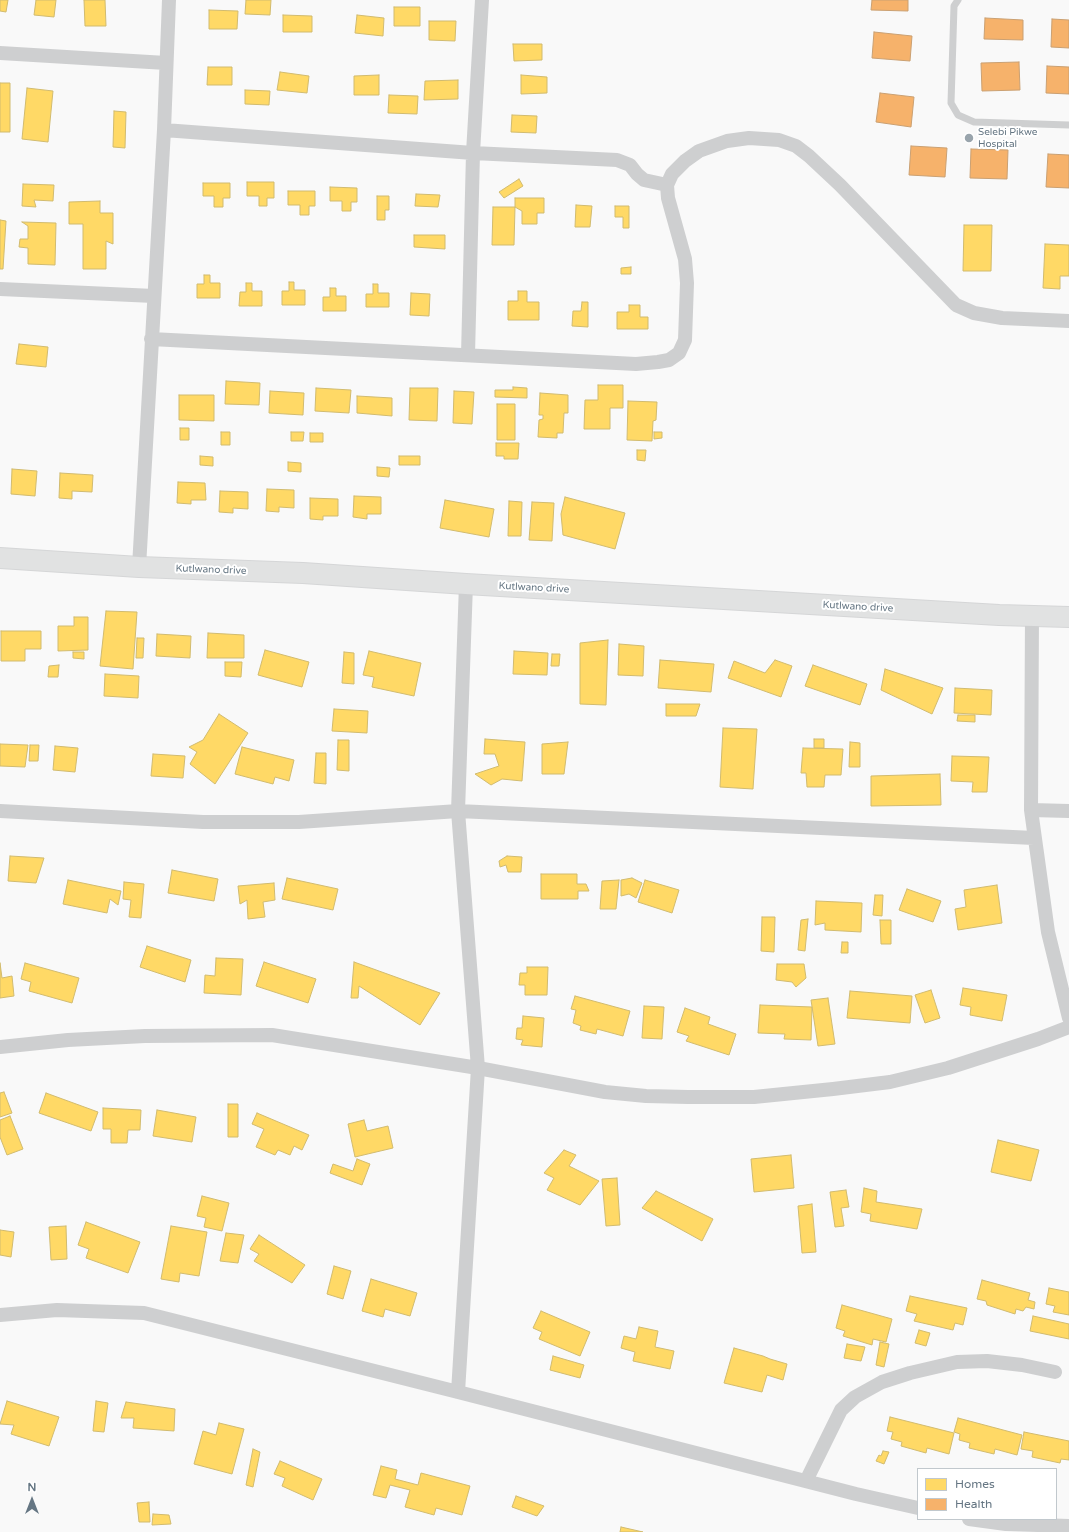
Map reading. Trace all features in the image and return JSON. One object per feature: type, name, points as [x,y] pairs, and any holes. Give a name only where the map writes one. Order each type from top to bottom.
[{"type":"street","points":[[139,567],[164,130],[169,0]]},
{"type":"street","points":[[468,355],[473,152],[482,0]]},
{"type":"street","points":[[0,53],[166,62]]},
{"type":"street","points":[[164,130],[473,152],[617,160],[630,165],[644,180],[667,185]]},
{"type":"street","points":[[151,339],[636,364],[669,360],[679,353],[685,340],[687,283],[685,259],[668,198],[667,185],[672,174],[685,161],[700,151],[727,141],[749,138],[779,140],[796,146],[820,165],[956,304],[974,313],[1002,318],[1069,321]]},
{"type":"street","points":[[0,289],[154,296]]},
{"type":"street","name":"Kutlwano drive","points":[[0,558],[139,567],[303,573],[991,615],[1069,617]]},
{"type":"street","points":[[458,1392],[478,1068],[458,811],[466,584]]},
{"type":"street","points":[[1032,615],[1031,810],[1048,932],[1069,1018]]},
{"type":"street","points":[[1031,810],[1069,811]]},
{"type":"street","points":[[0,812],[203,822],[300,822],[458,811],[1034,838]]},
{"type":"street","points":[[0,1047],[68,1040],[145,1036],[272,1035],[478,1068],[604,1092],[646,1096],[754,1097],[890,1082],[948,1068],[1038,1039],[1069,1027]]},
{"type":"street","points":[[0,1315],[57,1310],[144,1313],[856,1494],[917,1508]]},
{"type":"street","points":[[806,1481],[833,1425],[842,1410],[855,1397],[882,1382],[910,1373],[957,1362],[987,1361],[1022,1365],[1055,1372]]},
{"type":"street","points":[[976,1520],[1006,1524],[1069,1526]]},
{"type":"lane","points":[[958,0],[954,6],[950,103],[958,115],[974,122],[1069,125]]},
{"type":"building: Homes","points":[[0,0],[8,0],[6,12],[0,11]]},
{"type":"building: Homes","points":[[36,0],[56,0],[54,17],[34,15]]},
{"type":"building: Homes","points":[[84,0],[105,0],[106,26],[85,26]]},
{"type":"building: Homes","points":[[246,0],[271,0],[270,15],[245,14]]},
{"type":"building: Homes","points":[[394,7],[420,7],[420,26],[394,26]]},
{"type":"building: Homes","points":[[209,10],[238,11],[237,29],[209,29]]},
{"type":"building: Homes","points":[[283,15],[312,16],[312,32],[283,32]]},
{"type":"building: Homes","points":[[357,15],[384,18],[383,36],[355,33]]},
{"type":"building: Homes","points":[[429,21],[456,21],[455,41],[429,40]]},
{"type":"building: Homes","points":[[513,44],[542,44],[542,60],[514,61]]},
{"type":"building: Homes","points":[[208,67],[232,67],[232,85],[207,85]]},
{"type":"building: Homes","points":[[280,72],[309,76],[307,93],[277,90]]},
{"type":"building: Homes","points":[[379,75],[379,95],[354,95],[354,76]]},
{"type":"building: Homes","points":[[521,75],[547,77],[547,93],[521,94]]},
{"type":"building: Homes","points":[[458,80],[458,99],[424,100],[425,81]]},
{"type":"building: Homes","points":[[0,83],[10,83],[10,132],[0,132]]},
{"type":"building: Homes","points":[[27,88],[53,91],[48,142],[22,139]]},
{"type":"building: Homes","points":[[245,90],[270,91],[269,105],[245,104]]},
{"type":"building: Homes","points":[[389,95],[418,96],[417,114],[388,113]]},
{"type":"building: Homes","points":[[114,111],[126,112],[125,148],[113,147]]},
{"type":"building: Homes","points":[[512,115],[537,116],[536,133],[511,132]]},
{"type":"building: Homes","points":[[519,179],[523,186],[504,198],[499,192]]},
{"type":"building: Homes","points":[[247,182],[274,182],[274,198],[267,198],[267,206],[259,206],[259,196],[247,196]]},
{"type":"building: Homes","points":[[203,183],[230,183],[230,198],[223,198],[223,207],[214,207],[214,196],[203,196]]},
{"type":"building: Homes","points":[[23,184],[54,185],[53,201],[34,200],[36,207],[22,206]]},
{"type":"building: Homes","points":[[330,187],[357,188],[357,202],[351,202],[351,211],[342,211],[342,201],[330,201]]},
{"type":"building: Homes","points":[[288,191],[315,191],[315,206],[309,206],[309,215],[300,215],[300,205],[288,205]]},
{"type":"building: Homes","points":[[416,194],[440,195],[438,207],[415,206]]},
{"type":"building: Homes","points":[[377,196],[389,196],[389,210],[385,210],[385,220],[377,220]]},
{"type":"building: Homes","points":[[515,198],[544,198],[544,213],[537,213],[537,224],[522,224],[522,211],[515,207]]},
{"type":"building: Homes","points":[[100,201],[100,213],[113,213],[113,244],[106,241],[106,269],[83,269],[83,224],[69,224],[69,202]]},
{"type":"building: Homes","points":[[576,205],[592,206],[590,227],[575,227]]},
{"type":"building: Homes","points":[[615,206],[629,206],[629,228],[623,228],[623,217],[615,217]]},
{"type":"building: Homes","points":[[493,207],[515,207],[514,245],[492,245]]},
{"type":"building: Homes","points":[[0,220],[6,221],[3,269],[0,269]]},
{"type":"building: Homes","points":[[22,222],[56,223],[55,265],[28,264],[28,248],[19,247],[20,239],[28,239],[28,226]]},
{"type":"building: Homes","points":[[964,225],[992,225],[991,271],[963,271]]},
{"type":"building: Homes","points":[[414,235],[445,235],[445,249],[414,247]]},
{"type":"building: Homes","points":[[1045,244],[1069,245],[1069,276],[1060,276],[1060,289],[1043,288]]},
{"type":"building: Homes","points":[[631,267],[631,274],[621,274],[621,268]]},
{"type":"building: Homes","points":[[204,275],[210,275],[210,283],[220,283],[220,298],[197,298],[197,284],[204,284]]},
{"type":"building: Homes","points":[[289,282],[294,282],[294,290],[305,290],[305,305],[282,305],[282,291],[289,291]]},
{"type":"building: Homes","points":[[246,283],[252,283],[252,291],[262,291],[262,306],[239,306],[240,292],[246,292]]},
{"type":"building: Homes","points":[[373,284],[378,284],[378,293],[389,293],[389,307],[366,307],[366,294],[373,294]]},
{"type":"building: Homes","points":[[330,288],[336,288],[336,296],[346,296],[346,311],[323,311],[323,297],[330,297]]},
{"type":"building: Homes","points":[[518,291],[527,291],[527,302],[539,302],[539,320],[508,320],[508,301],[518,301]]},
{"type":"building: Homes","points":[[411,293],[430,294],[429,316],[410,315]]},
{"type":"building: Homes","points":[[582,302],[588,302],[588,327],[572,326],[573,311],[581,311]]},
{"type":"building: Homes","points":[[629,305],[640,305],[640,317],[648,317],[648,329],[617,329],[617,312],[629,312]]},
{"type":"building: Homes","points":[[19,344],[48,347],[46,367],[16,364]]},
{"type":"building: Homes","points":[[226,381],[260,383],[259,405],[225,404]]},
{"type":"building: Homes","points":[[598,385],[623,385],[623,408],[610,408],[610,429],[584,429],[585,400],[598,400]]},
{"type":"building: Homes","points":[[513,387],[527,388],[527,398],[495,397],[495,390],[513,390]]},
{"type":"building: Homes","points":[[316,388],[351,390],[349,413],[315,411]]},
{"type":"building: Homes","points":[[410,388],[438,388],[437,421],[409,420]]},
{"type":"building: Homes","points":[[270,391],[304,393],[303,415],[269,413]]},
{"type":"building: Homes","points":[[454,391],[474,392],[472,424],[453,423]]},
{"type":"building: Homes","points":[[540,393],[568,395],[568,413],[564,413],[563,433],[557,433],[557,438],[538,437],[539,420],[543,419],[543,415],[539,415]]},
{"type":"building: Homes","points":[[179,395],[214,395],[214,421],[179,420]]},
{"type":"building: Homes","points":[[357,396],[392,398],[392,416],[357,413]]},
{"type":"building: Homes","points":[[628,401],[657,402],[656,420],[653,421],[652,441],[627,440]]},
{"type":"building: Homes","points":[[497,404],[515,404],[515,440],[497,440]]},
{"type":"building: Homes","points":[[180,428],[189,428],[189,440],[180,440]]},
{"type":"building: Homes","points":[[221,432],[230,432],[230,445],[221,445]]},
{"type":"building: Homes","points":[[291,432],[304,432],[303,441],[291,441]]},
{"type":"building: Homes","points":[[654,432],[662,432],[662,438],[654,439]]},
{"type":"building: Homes","points":[[310,433],[323,433],[323,442],[310,442]]},
{"type":"building: Homes","points":[[496,443],[519,443],[518,459],[504,459],[504,456],[496,456]]},
{"type":"building: Homes","points":[[637,450],[646,450],[645,461],[637,460]]},
{"type":"building: Homes","points":[[200,456],[213,457],[213,466],[200,465]]},
{"type":"building: Homes","points":[[399,456],[420,456],[420,465],[399,465]]},
{"type":"building: Homes","points":[[288,462],[301,463],[301,472],[288,471]]},
{"type":"building: Homes","points":[[377,467],[390,468],[389,477],[377,476]]},
{"type":"building: Homes","points":[[12,469],[37,471],[35,496],[11,494]]},
{"type":"building: Homes","points":[[60,473],[93,475],[92,492],[72,491],[72,499],[59,498]]},
{"type":"building: Homes","points":[[178,482],[205,483],[206,500],[191,500],[191,504],[177,503]]},
{"type":"building: Homes","points":[[267,489],[294,490],[294,508],[279,507],[279,512],[266,511]]},
{"type":"building: Homes","points":[[220,491],[248,492],[248,509],[233,508],[233,513],[219,512]]},
{"type":"building: Homes","points":[[354,496],[381,497],[381,514],[367,514],[367,519],[353,517]]},
{"type":"building: Homes","points":[[565,497],[625,513],[615,549],[563,535],[561,514]]},
{"type":"building: Homes","points":[[310,498],[338,499],[338,516],[323,516],[323,520],[310,519]]},
{"type":"building: Homes","points":[[445,500],[494,509],[489,537],[440,528]]},
{"type":"building: Homes","points":[[509,501],[522,502],[521,536],[508,536]]},
{"type":"building: Homes","points":[[532,502],[554,503],[552,541],[529,540]]},
{"type":"building: Homes","points":[[106,611],[137,612],[133,669],[100,666]]},
{"type":"building: Homes","points":[[74,617],[88,617],[88,650],[58,651],[58,626],[74,626]]},
{"type":"building: Homes","points":[[1,631],[41,631],[41,649],[25,649],[25,661],[1,661]]},
{"type":"building: Homes","points":[[208,633],[244,635],[244,658],[207,658]]},
{"type":"building: Homes","points":[[157,634],[191,636],[190,658],[156,656]]},
{"type":"building: Homes","points":[[137,638],[144,638],[143,658],[136,658]]},
{"type":"building: Homes","points":[[608,640],[606,705],[580,704],[580,643]]},
{"type":"building: Homes","points":[[619,644],[644,646],[643,676],[618,675]]},
{"type":"building: Homes","points":[[265,650],[309,662],[302,687],[258,675]]},
{"type":"building: Homes","points":[[369,651],[421,663],[414,696],[372,687],[374,677],[363,675]]},
{"type":"building: Homes","points":[[514,651],[548,653],[547,675],[513,674]]},
{"type":"building: Homes","points":[[73,652],[84,652],[84,659],[73,658]]},
{"type":"building: Homes","points":[[344,652],[354,653],[354,684],[342,683]]},
{"type":"building: Homes","points":[[552,654],[560,654],[559,666],[551,666]]},
{"type":"building: Homes","points":[[660,660],[714,664],[711,692],[658,688]]},
{"type":"building: Homes","points":[[775,660],[792,666],[781,697],[728,678],[734,661],[765,673]]},
{"type":"building: Homes","points":[[225,662],[242,662],[241,677],[225,676]]},
{"type":"building: Homes","points":[[59,665],[58,677],[48,677],[49,666]]},
{"type":"building: Homes","points":[[813,665],[867,684],[860,705],[805,686]]},
{"type":"building: Homes","points":[[885,669],[943,688],[932,714],[881,690]]},
{"type":"building: Homes","points":[[105,674],[139,676],[138,698],[104,696]]},
{"type":"building: Homes","points":[[955,688],[992,690],[991,715],[954,713]]},
{"type":"building: Homes","points":[[666,704],[700,704],[696,716],[666,716]]},
{"type":"building: Homes","points":[[334,709],[368,711],[367,733],[332,731]]},
{"type":"building: Homes","points":[[219,714],[248,733],[215,784],[190,764],[197,752],[189,747],[203,740]]},
{"type":"building: Homes","points":[[958,715],[975,715],[975,722],[957,721]]},
{"type":"building: Homes","points":[[723,728],[757,729],[753,789],[720,787]]},
{"type":"building: Homes","points":[[485,739],[525,742],[522,781],[502,779],[491,785],[475,774],[499,766],[495,754],[484,754]]},
{"type":"building: Homes","points":[[814,739],[824,739],[824,748],[814,748]]},
{"type":"building: Homes","points":[[338,740],[349,740],[349,771],[337,770]]},
{"type":"building: Homes","points":[[568,742],[564,774],[542,774],[542,744]]},
{"type":"building: Homes","points":[[850,742],[860,743],[860,767],[849,767]]},
{"type":"building: Homes","points":[[0,744],[28,745],[25,767],[0,766]]},
{"type":"building: Homes","points":[[30,745],[39,745],[38,761],[29,761]]},
{"type":"building: Homes","points":[[55,746],[78,748],[75,772],[53,770]]},
{"type":"building: Homes","points":[[242,747],[294,760],[289,781],[275,777],[273,784],[235,774]]},
{"type":"building: Homes","points":[[803,748],[843,749],[841,775],[825,775],[824,787],[807,787],[806,773],[801,773]]},
{"type":"building: Homes","points":[[316,753],[326,753],[326,784],[314,783]]},
{"type":"building: Homes","points":[[153,754],[185,756],[183,778],[151,776]]},
{"type":"building: Homes","points":[[952,756],[989,757],[987,792],[972,792],[973,782],[951,781]]},
{"type":"building: Homes","points":[[940,774],[941,805],[871,806],[871,776]]},
{"type":"building: Homes","points":[[10,856],[44,858],[36,883],[8,881]]},
{"type":"building: Homes","points":[[507,856],[522,857],[521,872],[508,872],[506,865],[500,867],[499,861]]},
{"type":"building: Homes","points":[[172,870],[218,879],[214,901],[168,893]]},
{"type":"building: Homes","points":[[541,874],[577,874],[577,884],[586,884],[589,891],[578,891],[578,899],[541,899]]},
{"type":"building: Homes","points":[[287,878],[338,889],[333,910],[282,899]]},
{"type":"building: Homes","points":[[632,878],[642,883],[636,898],[629,894],[621,896],[621,880]]},
{"type":"building: Homes","points":[[68,880],[121,891],[118,905],[110,899],[107,913],[63,904]]},
{"type":"building: Homes","points":[[619,880],[616,909],[600,909],[602,881]]},
{"type":"building: Homes","points":[[645,880],[679,890],[672,913],[638,902]]},
{"type":"building: Homes","points":[[124,882],[144,884],[141,918],[129,917],[131,900],[123,899]]},
{"type":"building: Homes","points":[[274,883],[275,900],[263,902],[265,917],[248,919],[247,900],[240,904],[238,886]]},
{"type":"building: Homes","points":[[997,885],[1002,923],[958,930],[955,909],[966,907],[964,890]]},
{"type":"building: Homes","points":[[907,889],[941,901],[933,922],[899,910]]},
{"type":"building: Homes","points":[[875,895],[883,895],[882,916],[873,915]]},
{"type":"building: Homes","points":[[816,901],[862,903],[861,932],[825,930],[825,923],[815,925]]},
{"type":"building: Homes","points":[[762,917],[775,917],[774,952],[761,951]]},
{"type":"building: Homes","points":[[808,919],[805,951],[798,950],[801,920]]},
{"type":"building: Homes","points":[[880,920],[891,920],[891,944],[881,944]]},
{"type":"building: Homes","points":[[842,942],[848,942],[848,953],[841,953]]},
{"type":"building: Homes","points":[[147,946],[191,960],[185,982],[140,967]]},
{"type":"building: Homes","points":[[216,958],[243,959],[241,995],[204,993],[205,975],[215,976]]},
{"type":"building: Homes","points":[[264,962],[316,979],[308,1003],[256,986]]},
{"type":"building: Homes","points":[[354,962],[440,993],[420,1025],[359,986],[358,998],[351,998]]},
{"type":"building: Homes","points":[[0,963],[2,978],[12,976],[14,996],[0,998]]},
{"type":"building: Homes","points":[[25,963],[79,978],[72,1003],[29,991],[31,982],[21,979]]},
{"type":"building: Homes","points":[[777,964],[804,964],[806,978],[796,987],[792,982],[776,980]]},
{"type":"building: Homes","points":[[527,967],[548,967],[547,995],[525,995],[525,985],[519,985],[520,973],[527,973]]},
{"type":"building: Homes","points":[[963,988],[1007,995],[1002,1021],[970,1015],[971,1007],[960,1005]]},
{"type":"building: Homes","points":[[931,990],[940,1018],[925,1023],[915,995]]},
{"type":"building: Homes","points":[[850,991],[912,996],[910,1023],[847,1018]]},
{"type":"building: Homes","points":[[575,996],[630,1011],[623,1036],[597,1029],[596,1034],[580,1030],[581,1026],[573,1023],[576,1010],[571,1009]]},
{"type":"building: Homes","points":[[828,998],[835,1044],[818,1046],[811,1000]]},
{"type":"building: Homes","points":[[760,1005],[812,1007],[811,1040],[784,1039],[785,1034],[758,1033]]},
{"type":"building: Homes","points":[[644,1006],[664,1007],[662,1039],[642,1038]]},
{"type":"building: Homes","points":[[685,1008],[710,1017],[708,1024],[736,1034],[729,1055],[686,1041],[689,1036],[677,1032]]},
{"type":"building: Homes","points":[[523,1016],[544,1018],[542,1047],[521,1045],[523,1040],[516,1039],[517,1028],[522,1028]]},
{"type":"building: Homes","points":[[4,1092],[12,1113],[0,1117],[0,1093]]},
{"type":"building: Homes","points":[[46,1093],[98,1112],[91,1131],[39,1113]]},
{"type":"building: Homes","points":[[228,1104],[238,1104],[238,1137],[228,1137]]},
{"type":"building: Homes","points":[[103,1108],[141,1110],[140,1130],[128,1130],[127,1143],[111,1143],[111,1129],[103,1129]]},
{"type":"building: Homes","points":[[157,1110],[196,1117],[192,1142],[153,1136]]},
{"type":"building: Homes","points":[[257,1113],[309,1135],[302,1150],[294,1146],[290,1155],[278,1150],[275,1155],[256,1147],[264,1129],[252,1124]]},
{"type":"building: Homes","points":[[10,1116],[23,1149],[7,1155],[0,1137],[0,1120]]},
{"type":"building: Homes","points":[[364,1120],[367,1131],[388,1126],[393,1148],[355,1157],[348,1124]]},
{"type":"building: Homes","points":[[998,1140],[1039,1150],[1031,1181],[991,1172]]},
{"type":"building: Homes","points":[[564,1150],[576,1155],[569,1166],[599,1181],[580,1205],[547,1190],[554,1178],[544,1173]]},
{"type":"building: Homes","points":[[791,1155],[794,1188],[754,1192],[751,1159]]},
{"type":"building: Homes","points":[[357,1159],[370,1164],[362,1185],[330,1173],[333,1164],[353,1171]]},
{"type":"building: Homes","points":[[617,1178],[620,1225],[606,1226],[602,1179]]},
{"type":"building: Homes","points":[[864,1188],[877,1191],[876,1202],[922,1209],[917,1229],[870,1221],[871,1214],[861,1212]]},
{"type":"building: Homes","points":[[846,1190],[849,1207],[841,1208],[844,1226],[835,1227],[830,1192]]},
{"type":"building: Homes","points":[[656,1191],[713,1219],[702,1241],[642,1208]]},
{"type":"building: Homes","points":[[202,1196],[229,1203],[222,1231],[204,1227],[206,1218],[197,1216]]},
{"type":"building: Homes","points":[[812,1204],[816,1252],[802,1253],[798,1206]]},
{"type":"building: Homes","points":[[86,1222],[140,1242],[128,1273],[86,1258],[89,1249],[78,1245]]},
{"type":"building: Homes","points":[[66,1226],[67,1259],[51,1260],[49,1227]]},
{"type":"building: Homes","points":[[171,1226],[207,1232],[199,1276],[180,1273],[179,1282],[161,1279]]},
{"type":"building: Homes","points":[[0,1230],[14,1232],[11,1257],[0,1255]]},
{"type":"building: Homes","points":[[226,1233],[244,1235],[238,1263],[220,1261]]},
{"type":"building: Homes","points":[[259,1235],[305,1265],[292,1283],[254,1261],[259,1254],[250,1249]]},
{"type":"building: Homes","points":[[334,1266],[351,1271],[343,1299],[327,1294]]},
{"type":"building: Homes","points":[[371,1279],[417,1293],[410,1316],[385,1309],[383,1317],[362,1311]]},
{"type":"building: Homes","points":[[982,1280],[1030,1293],[1028,1300],[1035,1302],[1034,1309],[1026,1307],[1023,1311],[1016,1309],[1015,1314],[987,1305],[986,1301],[977,1299]]},
{"type":"building: Homes","points":[[1049,1288],[1069,1292],[1069,1315],[1053,1312],[1055,1306],[1046,1304]]},
{"type":"building: Homes","points":[[910,1296],[967,1308],[963,1325],[955,1323],[953,1330],[914,1321],[917,1314],[906,1311]]},
{"type":"building: Homes","points":[[842,1305],[892,1319],[886,1342],[873,1339],[872,1345],[843,1336],[845,1331],[836,1328]]},
{"type":"building: Homes","points":[[541,1311],[590,1332],[580,1356],[539,1339],[542,1332],[533,1328]]},
{"type":"building: Homes","points":[[1033,1316],[1069,1324],[1069,1339],[1030,1331]]},
{"type":"building: Homes","points":[[639,1327],[658,1331],[655,1347],[674,1351],[670,1369],[633,1361],[635,1352],[621,1348],[624,1336],[636,1339]]},
{"type":"building: Homes","points":[[919,1330],[930,1333],[926,1346],[915,1343]]},
{"type":"building: Homes","points":[[880,1342],[889,1344],[884,1367],[876,1365]]},
{"type":"building: Homes","points":[[847,1344],[865,1347],[861,1361],[844,1358]]},
{"type":"building: Homes","points":[[734,1348],[787,1364],[783,1380],[767,1375],[762,1392],[724,1383]]},
{"type":"building: Homes","points":[[553,1356],[584,1365],[580,1378],[550,1370]]},
{"type":"building: Homes","points":[[7,1401],[59,1417],[49,1446],[11,1434],[14,1425],[0,1424]]},
{"type":"building: Homes","points":[[96,1401],[108,1403],[104,1432],[93,1431]]},
{"type":"building: Homes","points":[[126,1402],[175,1409],[174,1431],[133,1428],[134,1418],[121,1418]]},
{"type":"building: Homes","points":[[890,1417],[954,1433],[949,1454],[927,1448],[926,1453],[901,1446],[902,1442],[891,1439],[893,1432],[887,1431]]},
{"type":"building: Homes","points":[[958,1418],[1022,1435],[1017,1455],[995,1449],[994,1454],[969,1448],[970,1443],[959,1440],[960,1434],[954,1432]]},
{"type":"building: Homes","points":[[219,1423],[244,1429],[232,1474],[194,1464],[203,1431],[216,1435]]},
{"type":"building: Homes","points":[[1024,1432],[1069,1441],[1069,1460],[1061,1459],[1060,1463],[1032,1457],[1033,1451],[1021,1449]]},
{"type":"building: Homes","points":[[253,1449],[260,1452],[253,1487],[246,1485]]},
{"type":"building: Homes","points":[[883,1451],[889,1452],[884,1464],[876,1461],[879,1455],[881,1456]]},
{"type":"building: Homes","points":[[280,1461],[322,1479],[313,1500],[282,1486],[285,1478],[274,1474]]},
{"type":"building: Homes","points":[[381,1466],[397,1470],[395,1479],[418,1485],[421,1473],[470,1486],[462,1515],[436,1508],[434,1515],[405,1507],[410,1490],[390,1485],[386,1498],[373,1495]]},
{"type":"building: Homes","points":[[516,1496],[544,1506],[537,1516],[512,1507]]},
{"type":"building: Homes","points":[[149,1502],[150,1522],[139,1522],[137,1503]]},
{"type":"building: Homes","points":[[153,1514],[169,1515],[171,1524],[152,1525]]},
{"type":"building: Homes","points":[[621,1527],[643,1532],[620,1532]]},
{"type":"building: Health","points":[[872,0],[908,0],[908,11],[871,10]]},
{"type":"building: Health","points":[[985,18],[1023,20],[1023,40],[984,39]]},
{"type":"building: Health","points":[[1052,19],[1069,20],[1069,48],[1051,47]]},
{"type":"building: Health","points":[[874,32],[912,36],[910,61],[872,58]]},
{"type":"building: Health","points":[[1019,62],[1020,90],[982,91],[981,63]]},
{"type":"building: Health","points":[[1047,66],[1069,67],[1069,94],[1046,93]]},
{"type":"building: Health","points":[[880,93],[914,97],[911,127],[876,122]]},
{"type":"building: Health","points":[[911,146],[947,148],[945,177],[909,175]]},
{"type":"building: Health","points":[[971,149],[1008,150],[1007,179],[970,178]]},
{"type":"building: Health","points":[[1048,154],[1069,155],[1069,188],[1046,187]]},
{"type":"place","name":"Selebi Pikwe Hospital","points":[[969,138]]}]
